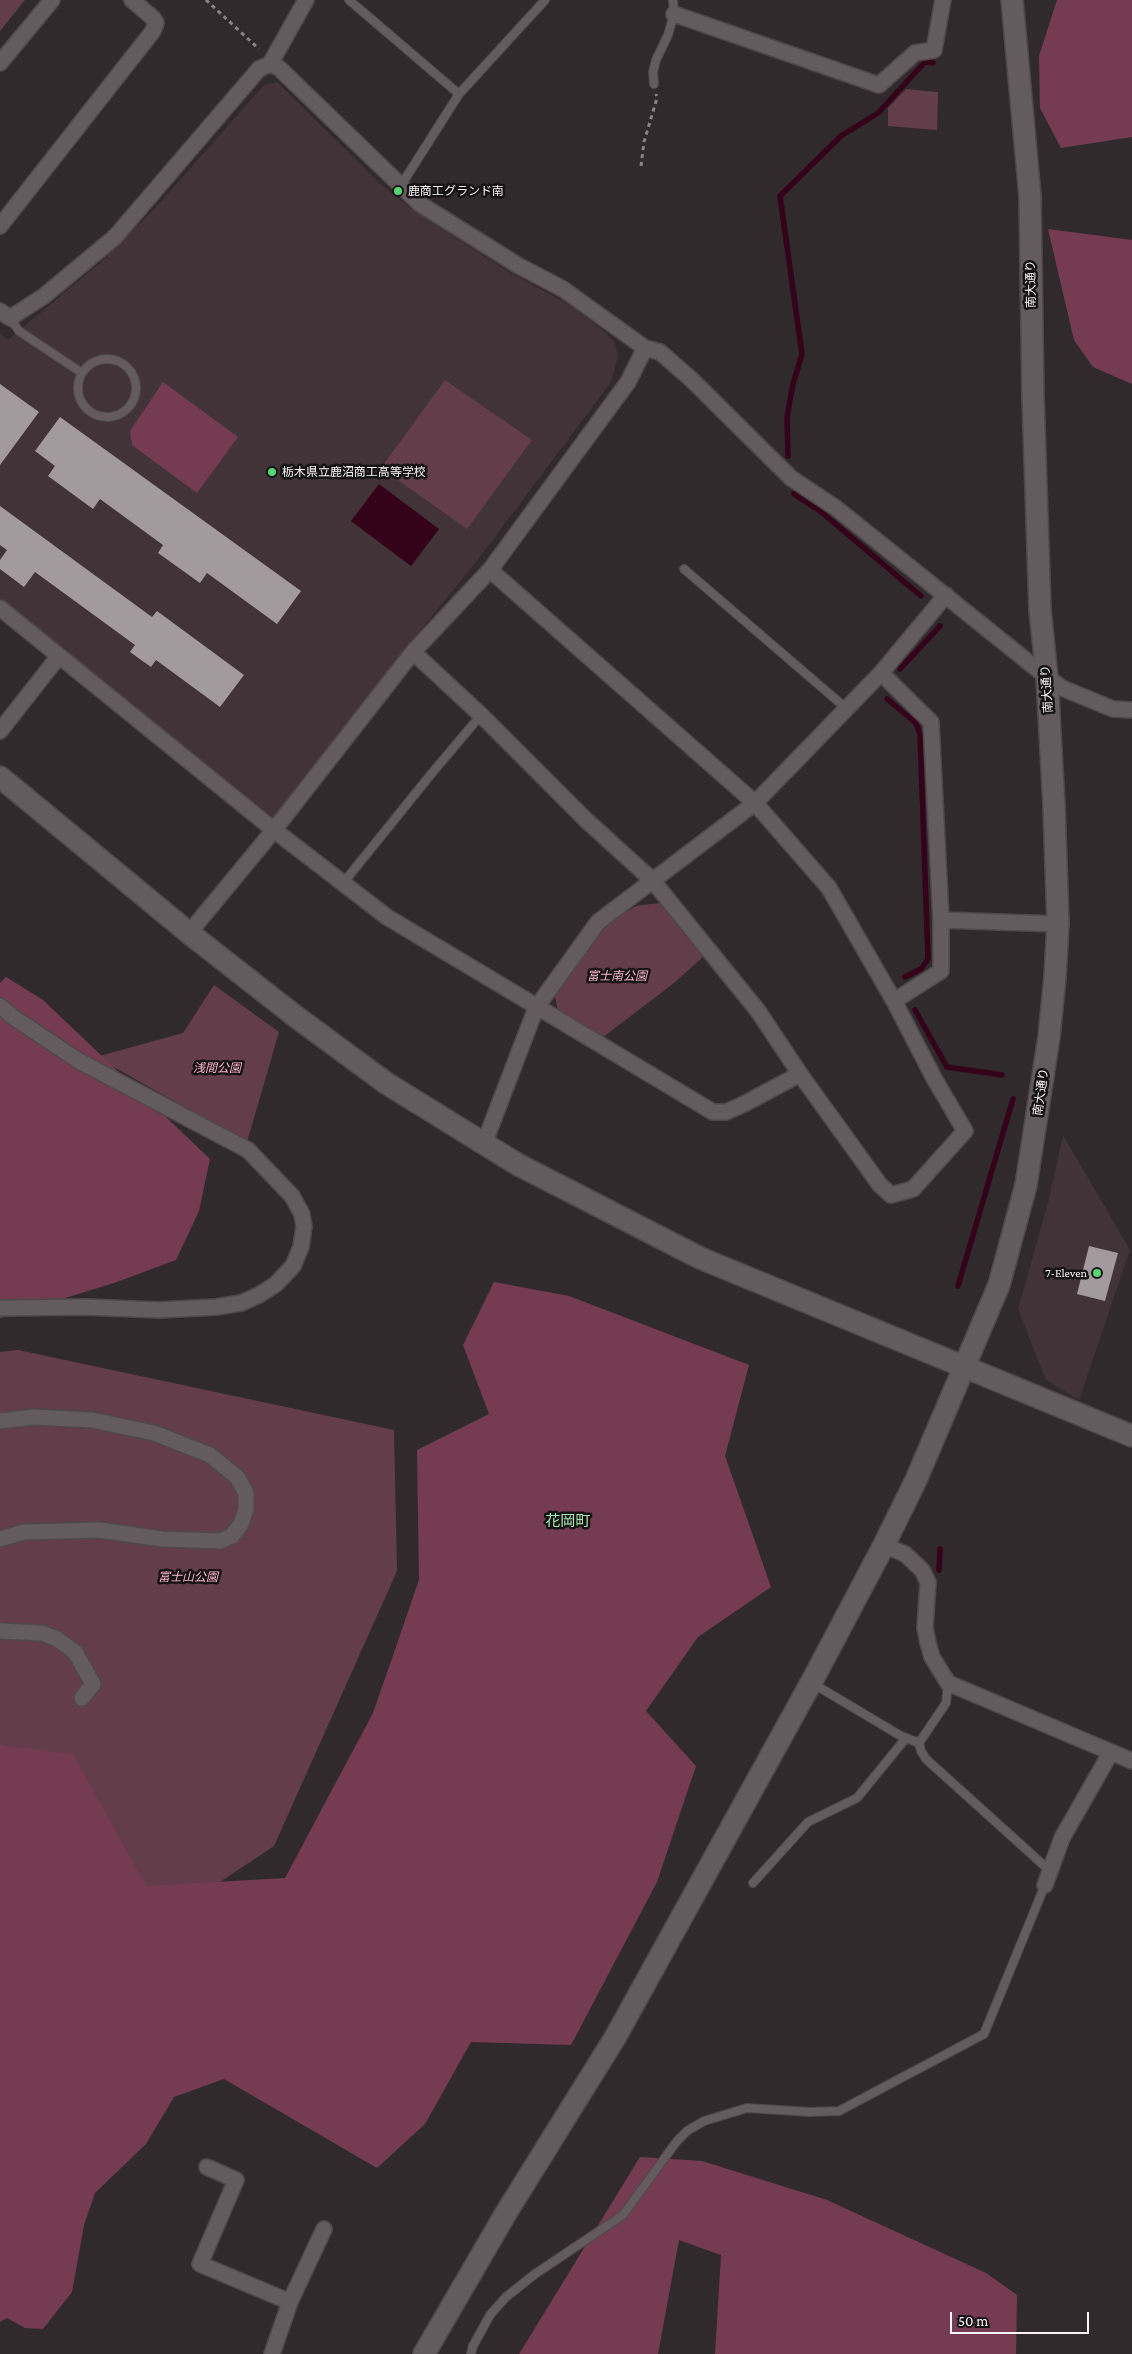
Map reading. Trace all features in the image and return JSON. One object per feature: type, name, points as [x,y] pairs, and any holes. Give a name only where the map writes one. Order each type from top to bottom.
[{"type":"street","points":[[0,63],[52,0]]},
{"type":"street","points":[[0,226],[153,31],[156,24],[153,18],[132,0]]},
{"type":"street","points":[[5,314],[44,296],[114,237],[259,69],[270,64],[306,0]]},
{"type":"street","points":[[674,7],[879,85],[915,53],[934,50],[942,0]]},
{"type":"street","name":"南大通り","points":[[424,2354],[506,2212],[616,2036],[811,1683],[884,1545],[916,1480],[999,1285],[1026,1184],[1049,1037],[1058,924],[1047,677],[1040,610],[1032,397],[1030,196],[1012,0]]},
{"type":"street","points":[[270,64],[279,68],[400,187],[420,204],[449,224],[519,266],[564,290],[645,348],[660,352],[692,380],[791,478],[836,508],[1047,677],[1062,688],[1113,709],[1132,710]]},
{"type":"street","points":[[189,933],[274,830],[413,652],[490,570],[628,382],[645,348]]},
{"type":"street","points":[[413,652],[481,715],[586,820],[652,880],[758,1011],[800,1074],[880,1185],[891,1194],[913,1189],[964,1130],[894,1001],[829,888],[755,803],[490,570]]},
{"type":"street","points":[[484,1144],[536,1008],[598,922],[755,803],[881,673],[946,595]]},
{"type":"street","points":[[0,608],[274,830],[344,882],[387,917],[536,1008],[713,1112],[726,1112],[800,1074]]},
{"type":"street","points":[[0,731],[59,656]]},
{"type":"street","points":[[881,673],[931,722],[941,920],[941,972],[894,1001]]},
{"type":"street","points":[[0,777],[189,933],[295,1016],[386,1083],[484,1144],[576,1196],[700,1258],[1132,1436]]},
{"type":"street","points":[[941,920],[1058,924]]},
{"type":"street","points":[[0,1006],[78,1061],[248,1150],[292,1196],[302,1214],[304,1227],[301,1247],[293,1266],[276,1284],[260,1295],[241,1303],[216,1307],[159,1310],[85,1307],[0,1308]]},
{"type":"street","points":[[0,1421],[33,1417],[92,1420],[154,1433],[210,1455],[237,1477],[246,1492],[246,1509],[241,1524],[232,1536],[220,1541],[162,1539],[99,1530],[24,1532],[0,1539]]},
{"type":"street","points":[[884,1545],[905,1554],[922,1570],[928,1582],[925,1628],[932,1657],[948,1683],[1132,1761]]},
{"type":"street","points":[[0,1631],[42,1633],[58,1639],[76,1652],[93,1684],[82,1698]]},
{"type":"street","points":[[1045,1885],[1062,1838],[1111,1752]]},
{"type":"street","points":[[207,2167],[236,2180],[200,2264],[290,2302]]},
{"type":"street","points":[[272,2354],[290,2302],[324,2228]]},
{"type":"lane","points":[[348,0],[459,94]]},
{"type":"lane","points":[[400,187],[459,94],[544,0]]},
{"type":"lane","points":[[654,84],[653,72],[656,60],[668,35],[674,7]]},
{"type":"lane","points":[[5,314],[19,331],[82,373]]},
{"type":"lane","points":[[106,358],[124,364],[131,371],[136,389],[129,406],[122,412],[104,416],[87,408],[78,391],[82,373],[88,366],[106,358]]},
{"type":"lane","points":[[684,569],[847,709]]},
{"type":"lane","points":[[344,882],[432,772],[481,715]]},
{"type":"lane","points":[[811,1683],[906,1738],[919,1743],[926,1759],[1049,1870]]},
{"type":"lane","points":[[919,1743],[946,1702],[948,1683]]},
{"type":"lane","points":[[753,1883],[808,1822],[857,1798],[906,1738]]},
{"type":"lane","points":[[471,2354],[490,2315],[506,2297],[535,2274],[623,2215],[687,2131],[704,2121],[747,2108],[810,2112],[839,2111],[984,2034],[1045,1885]]},
{"type":"path","points":[[206,0],[259,49]]},
{"type":"path","points":[[641,166],[644,142],[657,98],[654,84]]},
{"type":"shaded area","points":[[1057,0],[1132,0],[1132,137],[1061,148],[1040,108],[1039,56]]},
{"type":"shaded area","name":"栃木県立鹿沼商工高等学校","points":[[277,82],[384,187],[416,212],[504,269],[573,307],[604,331],[614,342],[618,356],[611,382],[476,562],[385,674],[275,819],[0,598],[0,334],[8,340],[101,262],[156,207],[264,85]]},
{"type":"shaded area","points":[[1048,229],[1132,240],[1132,384],[1093,367],[1074,340]]},
{"type":"shaded area","points":[[163,382],[238,437],[197,493],[132,445],[130,431]]},
{"type":"shaded area","points":[[379,484],[439,529],[411,566],[351,521]]},
{"type":"shaded area","points":[[6,977],[43,1000],[210,1159],[199,1211],[176,1260],[114,1283],[0,1318],[0,983]]},
{"type":"shaded area","points":[[1063,1135],[1130,1250],[1079,1400],[1046,1380],[1018,1309],[1048,1203]]},
{"type":"shaded area","points":[[494,1282],[569,1296],[749,1365],[725,1456],[771,1587],[698,1637],[646,1711],[696,1766],[657,1882],[571,2045],[471,2042],[425,2124],[377,2168],[224,2079],[174,2097],[146,2144],[95,2193],[84,2225],[72,2292],[43,2329],[25,2328],[7,2318],[0,2322],[0,1743],[4,1746],[73,1754],[146,1886],[285,1878],[373,1713],[419,1580],[417,1450],[489,1414],[463,1345]]},
{"type":"shaded area","points":[[640,2157],[702,2161],[827,2200],[986,2273],[1017,2295],[1016,2354],[715,2354],[721,2255],[679,2240],[658,2354],[519,2354]]},
{"type":"green space","points":[[0,0],[25,0],[0,31]]},
{"type":"green space","points":[[906,89],[938,92],[937,130],[888,126],[888,108]]},
{"type":"green space","points":[[445,380],[532,440],[467,529],[381,468]]},
{"type":"green space","name":"富士南公園","points":[[659,903],[703,957],[674,983],[602,1038],[558,1011],[555,997],[597,934],[636,906]]},
{"type":"green space","name":"浅間公園","points":[[214,985],[279,1032],[247,1142],[96,1057],[183,1033]]},
{"type":"green space","name":"富士山公園","points":[[18,1350],[394,1430],[397,1571],[274,1846],[146,1931],[0,1768],[0,1352]]},
{"type":"building","points":[[0,384],[39,412],[0,465]]},
{"type":"building","points":[[60,417],[301,591],[277,624],[207,573],[200,583],[158,553],[163,545],[100,499],[93,509],[48,476],[55,466],[35,451]]},
{"type":"building","points":[[0,506],[152,617],[157,611],[244,675],[220,707],[156,660],[151,667],[130,652],[135,645],[35,572],[24,587],[0,569],[0,560],[7,550],[0,545]]},
{"type":"building","points":[[1089,1246],[1118,1253],[1105,1301],[1077,1294]]},
{"type":"waterway","points":[[788,456],[787,417],[793,384],[802,354],[780,196],[841,136],[878,113],[925,62],[933,63]]},
{"type":"waterway","points":[[794,494],[820,511],[921,596]]},
{"type":"waterway","points":[[900,669],[940,626]]},
{"type":"waterway","points":[[887,699],[916,723],[920,734],[928,959],[921,969],[905,977]]},
{"type":"waterway","points":[[915,1010],[947,1067],[1002,1075]]},
{"type":"waterway","points":[[958,1286],[1013,1099]]},
{"type":"waterway","points":[[939,1570],[940,1549]]},
{"type":"place","name":"鹿商工グランド南","points":[[398,191]]},
{"type":"place","name":"栃木県立鹿沼商工高等学校","points":[[272,472]]},
{"type":"place","name":"7-Eleven","points":[[1097,1273]]},
{"type":"district","name":"花岡町","points":[[568,1521]]}]
